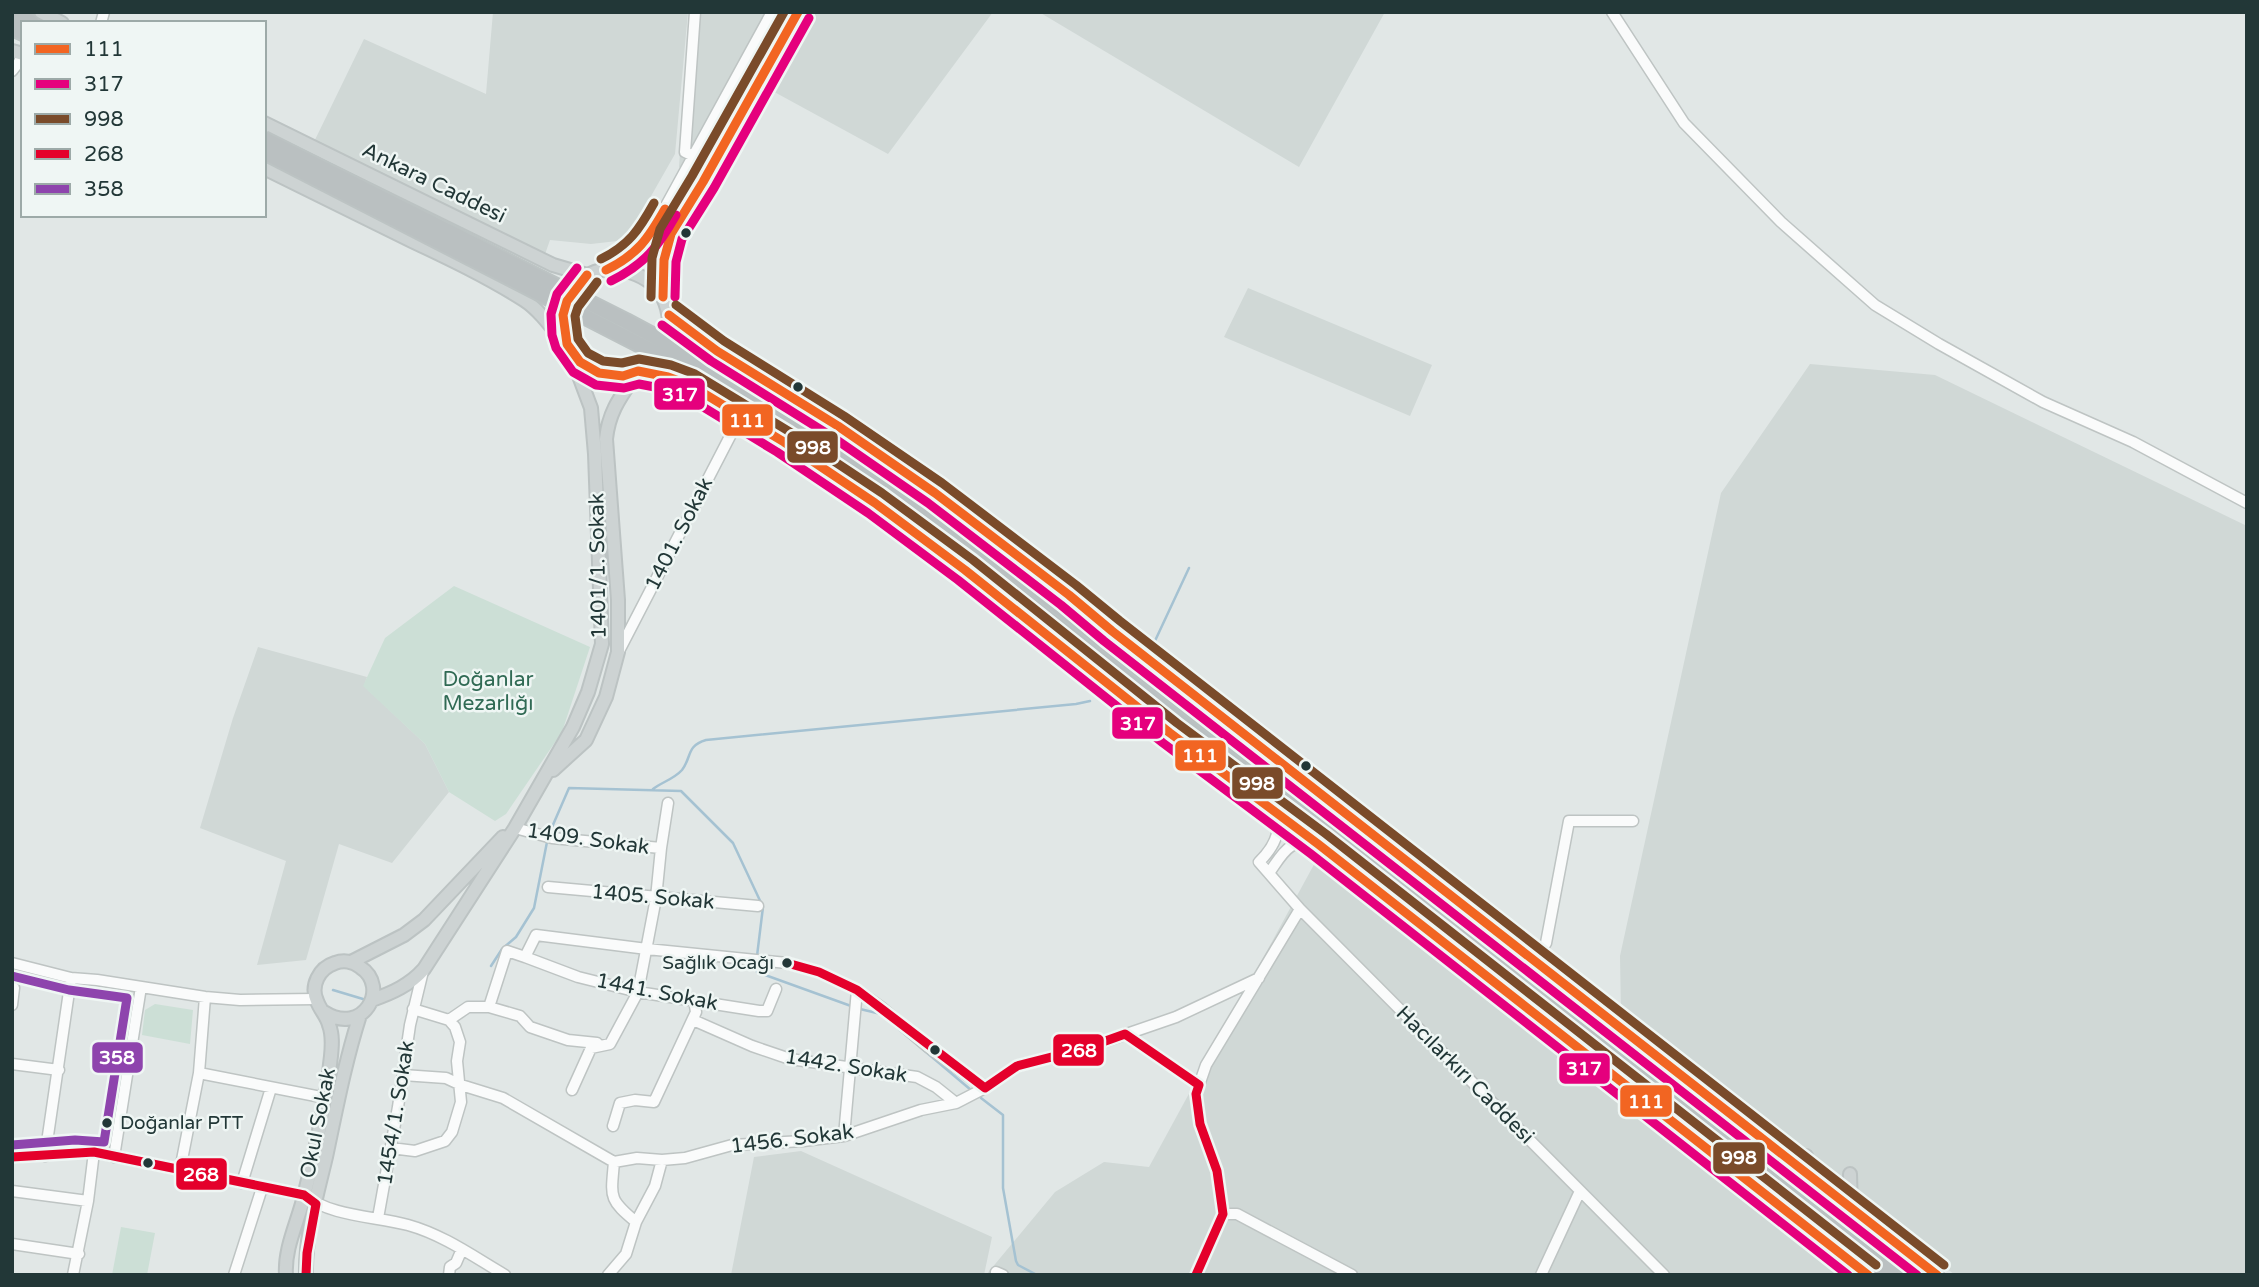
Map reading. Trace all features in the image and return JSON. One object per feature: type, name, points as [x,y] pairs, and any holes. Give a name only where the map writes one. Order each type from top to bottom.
[{"type":"highway","points":[[12,13],[28,21]]},
{"type":"highway","name":"Ankara Caddesi","points":[[266,140],[626,321],[727,375],[816,430],[916,498],[1508,957],[1895,1268]]},
{"type":"highway","name":"Ankara Caddesi","points":[[266,153],[718,385],[809,442],[906,509],[1044,615],[1799,1203],[1895,1268],[1915,1275]]},
{"type":"highway","points":[[1112,631],[1176,698]]},
{"type":"highway","points":[[1102,660],[1208,761]]},
{"type":"highway","points":[[1508,957],[1633,1038]]},
{"type":"highway","points":[[1690,1133],[1799,1203]]},
{"type":"main road","points":[[41,12],[58,21]]},
{"type":"main road","name":"Ankara Caddesi","points":[[266,123],[553,265],[587,275],[620,270],[640,275],[663,297]]},
{"type":"main road","points":[[266,169],[495,282],[536,308],[580,362],[599,373],[623,376],[638,371],[661,352],[668,334],[669,315],[663,297]]},
{"type":"main road","points":[[567,344],[563,315],[567,301],[587,275]]},
{"type":"main road","points":[[669,315],[717,351],[838,426],[935,493],[1937,1275]]},
{"type":"main road","name":"1401/1. Sokak","points":[[424,969],[515,828],[573,727],[589,692],[602,644],[591,408],[567,344]]},
{"type":"main road","points":[[638,371],[690,385],[875,503],[1690,1133],[1868,1275]]},
{"type":"main road","name":"1401/1. Sokak","points":[[543,780],[586,740],[606,697],[618,652],[618,600],[606,439],[608,422],[615,405],[638,371]]},
{"type":"main road","points":[[351,962],[404,935],[424,920],[501,838],[515,828]]},
{"type":"main road","points":[[342,961],[351,962],[367,973],[372,981],[372,1000],[360,1015],[341,1020],[324,1012],[316,999],[315,985],[324,969],[342,961]]},
{"type":"main road","points":[[372,1000],[392,993],[424,969]]},
{"type":"main road","name":"Okul Sokak","points":[[286,1275],[285,1260],[304,1195],[326,1098],[332,1039],[324,1012]]},
{"type":"main road","points":[[306,1275],[306,1253],[316,1204],[350,1048],[360,1015]]},
{"type":"main road","points":[[1782,1156],[1806,1156]]},
{"type":"main road","points":[[1850,1174],[1851,1209]]},
{"type":"main road","points":[[280,1275],[285,1260]]},
{"type":"street","points":[[695,12],[685,152],[712,165]]},
{"type":"street","points":[[606,271],[629,259],[646,241],[772,12]]},
{"type":"street","points":[[663,297],[666,247],[671,234],[797,12]]},
{"type":"street","points":[[1612,12],[1684,123],[1781,222],[1875,305],[2043,402],[2133,442],[2247,503]]},
{"type":"street","name":"1401. Sokak","points":[[618,652],[740,415]]},
{"type":"street","name":"1409. Sokak","points":[[572,1090],[591,1048],[610,1044],[638,992],[656,898],[668,803]]},
{"type":"street","name":"Hacılarkırı Caddesi","points":[[1265,804],[1278,820],[1278,833],[1259,862],[1300,909],[1664,1275]]},
{"type":"street","points":[[1534,961],[1546,943],[1569,821],[1633,821]]},
{"type":"street","name":"1409. Sokak","points":[[515,828],[552,838],[661,849]]},
{"type":"street","points":[[1269,873],[1293,844],[1302,841],[1318,844]]},
{"type":"street","name":"1405. Sokak","points":[[548,887],[758,906]]},
{"type":"street","points":[[1196,1275],[1223,1214],[1217,1171],[1200,1124],[1196,1094],[1206,1065],[1300,909]]},
{"type":"street","points":[[489,1007],[507,951],[525,957],[536,935],[787,964],[819,972],[857,990],[985,1088]]},
{"type":"street","name":"1441. Sokak","points":[[525,957],[578,977],[638,992],[767,1012],[776,989]]},
{"type":"street","points":[[12,963],[71,978],[205,997],[240,1000],[316,999]]},
{"type":"street","name":"1401/1. Sokak","points":[[413,1009],[424,969]]},
{"type":"street","points":[[45,1156],[71,978]]},
{"type":"street","name":"1456. Sokak","points":[[614,1162],[637,1158],[685,1158],[732,1145],[844,1136],[921,1110],[956,1103],[985,1088],[1017,1066],[1083,1049],[1176,1017],[1259,978]]},
{"type":"street","points":[[114,1157],[141,987]]},
{"type":"street","points":[[12,1005],[13,988]]},
{"type":"street","points":[[844,1136],[857,990]]},
{"type":"street","points":[[180,1170],[200,1073],[205,997]]},
{"type":"street","points":[[613,1126],[620,1103],[635,1100],[654,1102],[693,1020],[696,1012],[694,1000]]},
{"type":"street","points":[[449,1020],[468,1007],[489,1007],[520,1016],[530,1027],[568,1040],[610,1044]]},
{"type":"street","points":[[391,1149],[415,1151],[445,1141],[452,1132],[461,1102],[457,1061],[460,1042],[455,1027],[449,1020],[413,1009]]},
{"type":"street","name":"1454/1. Sokak","points":[[378,1218],[413,1009]]},
{"type":"street","name":"1442. Sokak","points":[[693,1020],[752,1046],[790,1059],[917,1077],[936,1087],[956,1103]]},
{"type":"street","points":[[1125,1034],[1199,1085]]},
{"type":"street","points":[[12,1064],[59,1070]]},
{"type":"street","points":[[200,1073],[326,1098]]},
{"type":"street","points":[[403,1075],[446,1078],[503,1098],[614,1162],[612,1197],[618,1207],[636,1222]]},
{"type":"street","points":[[243,1183],[271,1087]]},
{"type":"street","points":[[74,1275],[94,1152]]},
{"type":"street","points":[[12,1157],[94,1152],[304,1195],[316,1204],[337,1211],[410,1225],[444,1239],[505,1275]]},
{"type":"street","points":[[608,1275],[626,1254],[636,1222],[655,1186],[662,1160]]},
{"type":"street","points":[[234,1275],[262,1188]]},
{"type":"street","points":[[12,1191],[88,1201]]},
{"type":"street","points":[[1541,1275],[1580,1191]]},
{"type":"street","points":[[1223,1214],[1237,1214],[1352,1275]]},
{"type":"street","points":[[12,1244],[79,1254]]},
{"type":"street","points":[[449,1275],[450,1267],[456,1263],[462,1249]]},
{"type":"street","points":[[996,1275],[996,1272],[1003,1275]]},
{"type":"shaded area","points":[[493,12],[688,12],[675,154],[626,240],[591,244],[550,240],[543,260],[312,146],[364,39],[486,94]]},
{"type":"shaded area","points":[[690,12],[993,12],[888,154],[758,83],[703,182],[679,167]]},
{"type":"shaded area","points":[[1039,12],[1385,12],[1299,167]]},
{"type":"shaded area","points":[[1248,288],[1432,365],[1410,416],[1224,337]]},
{"type":"shaded area","points":[[1810,364],[1935,375],[2247,526],[2247,1275],[1955,1275],[1621,1013],[1620,956],[1721,493]]},
{"type":"shaded area","points":[[258,647],[367,677],[364,686],[425,744],[449,792],[392,863],[339,844],[306,960],[257,965],[286,861],[200,828],[233,718]]},
{"type":"shaded area","points":[[1317,859],[1847,1275],[986,1275],[1055,1192],[1104,1162],[1149,1167]]},
{"type":"shaded area","points":[[801,1151],[992,1237],[984,1275],[731,1275],[754,1157]]},
{"type":"green space","name":"Doğanlar Mezarlığı","points":[[454,586],[590,647],[562,732],[506,814],[495,821],[449,792],[425,744],[363,686],[385,638]]},
{"type":"green space","points":[[155,1004],[193,1010],[190,1044],[142,1035],[145,1010]]},
{"type":"green space","points":[[121,1227],[155,1233],[147,1275],[112,1275]]},
{"type":"waterway","points":[[1148,651],[1189,568]]},
{"type":"waterway","points":[[1101,695],[1108,692]]},
{"type":"waterway","points":[[653,789],[679,773],[695,745],[706,740],[1090,701]]},
{"type":"waterway","points":[[549,834],[569,788],[681,791],[733,843],[763,907],[757,956]]},
{"type":"waterway","points":[[491,966],[502,949],[516,937],[534,908],[547,842]]},
{"type":"waterway","points":[[756,965],[757,972],[851,1006]]},
{"type":"waterway","points":[[12,978],[39,982]]},
{"type":"waterway","points":[[333,990],[363,999]]},
{"type":"waterway","points":[[860,1009],[881,1014],[971,1090]]},
{"type":"waterway","points":[[981,1098],[1003,1115],[1003,1188],[1016,1261],[1018,1265],[1037,1275]]},
{"type":"transit line","name":"998","points":[[651,297],[652,258],[660,229],[784,12]]},
{"type":"transit line","name":"111","points":[[663,297],[664,260],[671,234],[798,12]]},
{"type":"transit line","name":"317","points":[[675,297],[676,262],[682,239],[714,188],[809,18]]},
{"type":"transit line","name":"998","points":[[601,259],[632,236],[654,203]]},
{"type":"transit line","name":"111","points":[[606,270],[641,245],[665,209]]},
{"type":"transit line","name":"317","points":[[611,281],[650,254],[676,215]]},
{"type":"transit line","name":"317","points":[[577,268],[557,294],[551,314],[556,348],[573,372],[596,385],[624,388],[639,384],[685,396],[777,452],[868,513],[958,580],[1163,743],[1311,854],[1848,1275]]},
{"type":"transit line","name":"111","points":[[587,275],[567,301],[563,315],[567,344],[580,362],[599,373],[623,376],[638,371],[690,385],[784,442],[875,503],[965,570],[1170,733],[1318,844],[1868,1275]]},
{"type":"transit line","name":"998","points":[[597,282],[578,307],[575,316],[578,339],[588,353],[603,361],[622,363],[639,359],[671,365],[695,374],[882,493],[973,560],[1177,723],[1326,834],[1876,1265]]},
{"type":"transit line","name":"998","points":[[676,305],[724,341],[844,416],[942,483],[1944,1265]]},
{"type":"transit line","name":"111","points":[[669,315],[717,351],[838,426],[935,493],[1937,1275]]},
{"type":"transit line","name":"317","points":[[662,325],[711,361],[831,436],[928,503],[1917,1275]]},
{"type":"transit line","name":"268","points":[[787,963],[819,972],[857,990],[985,1088],[1017,1066],[1083,1049],[1125,1034],[1199,1085],[1196,1094],[1200,1124],[1217,1171],[1223,1214],[1196,1275]]},
{"type":"transit line","name":"358","points":[[12,976],[69,990],[127,998],[104,1142],[75,1140],[12,1145]]},
{"type":"transit line","name":"268","points":[[12,1157],[94,1152],[304,1195],[316,1204],[306,1275]]},
{"type":"place","name":"Sağlık Ocağı","points":[[787,963]]},
{"type":"place","name":"Doğanlar PTT","points":[[107,1123]]}]
